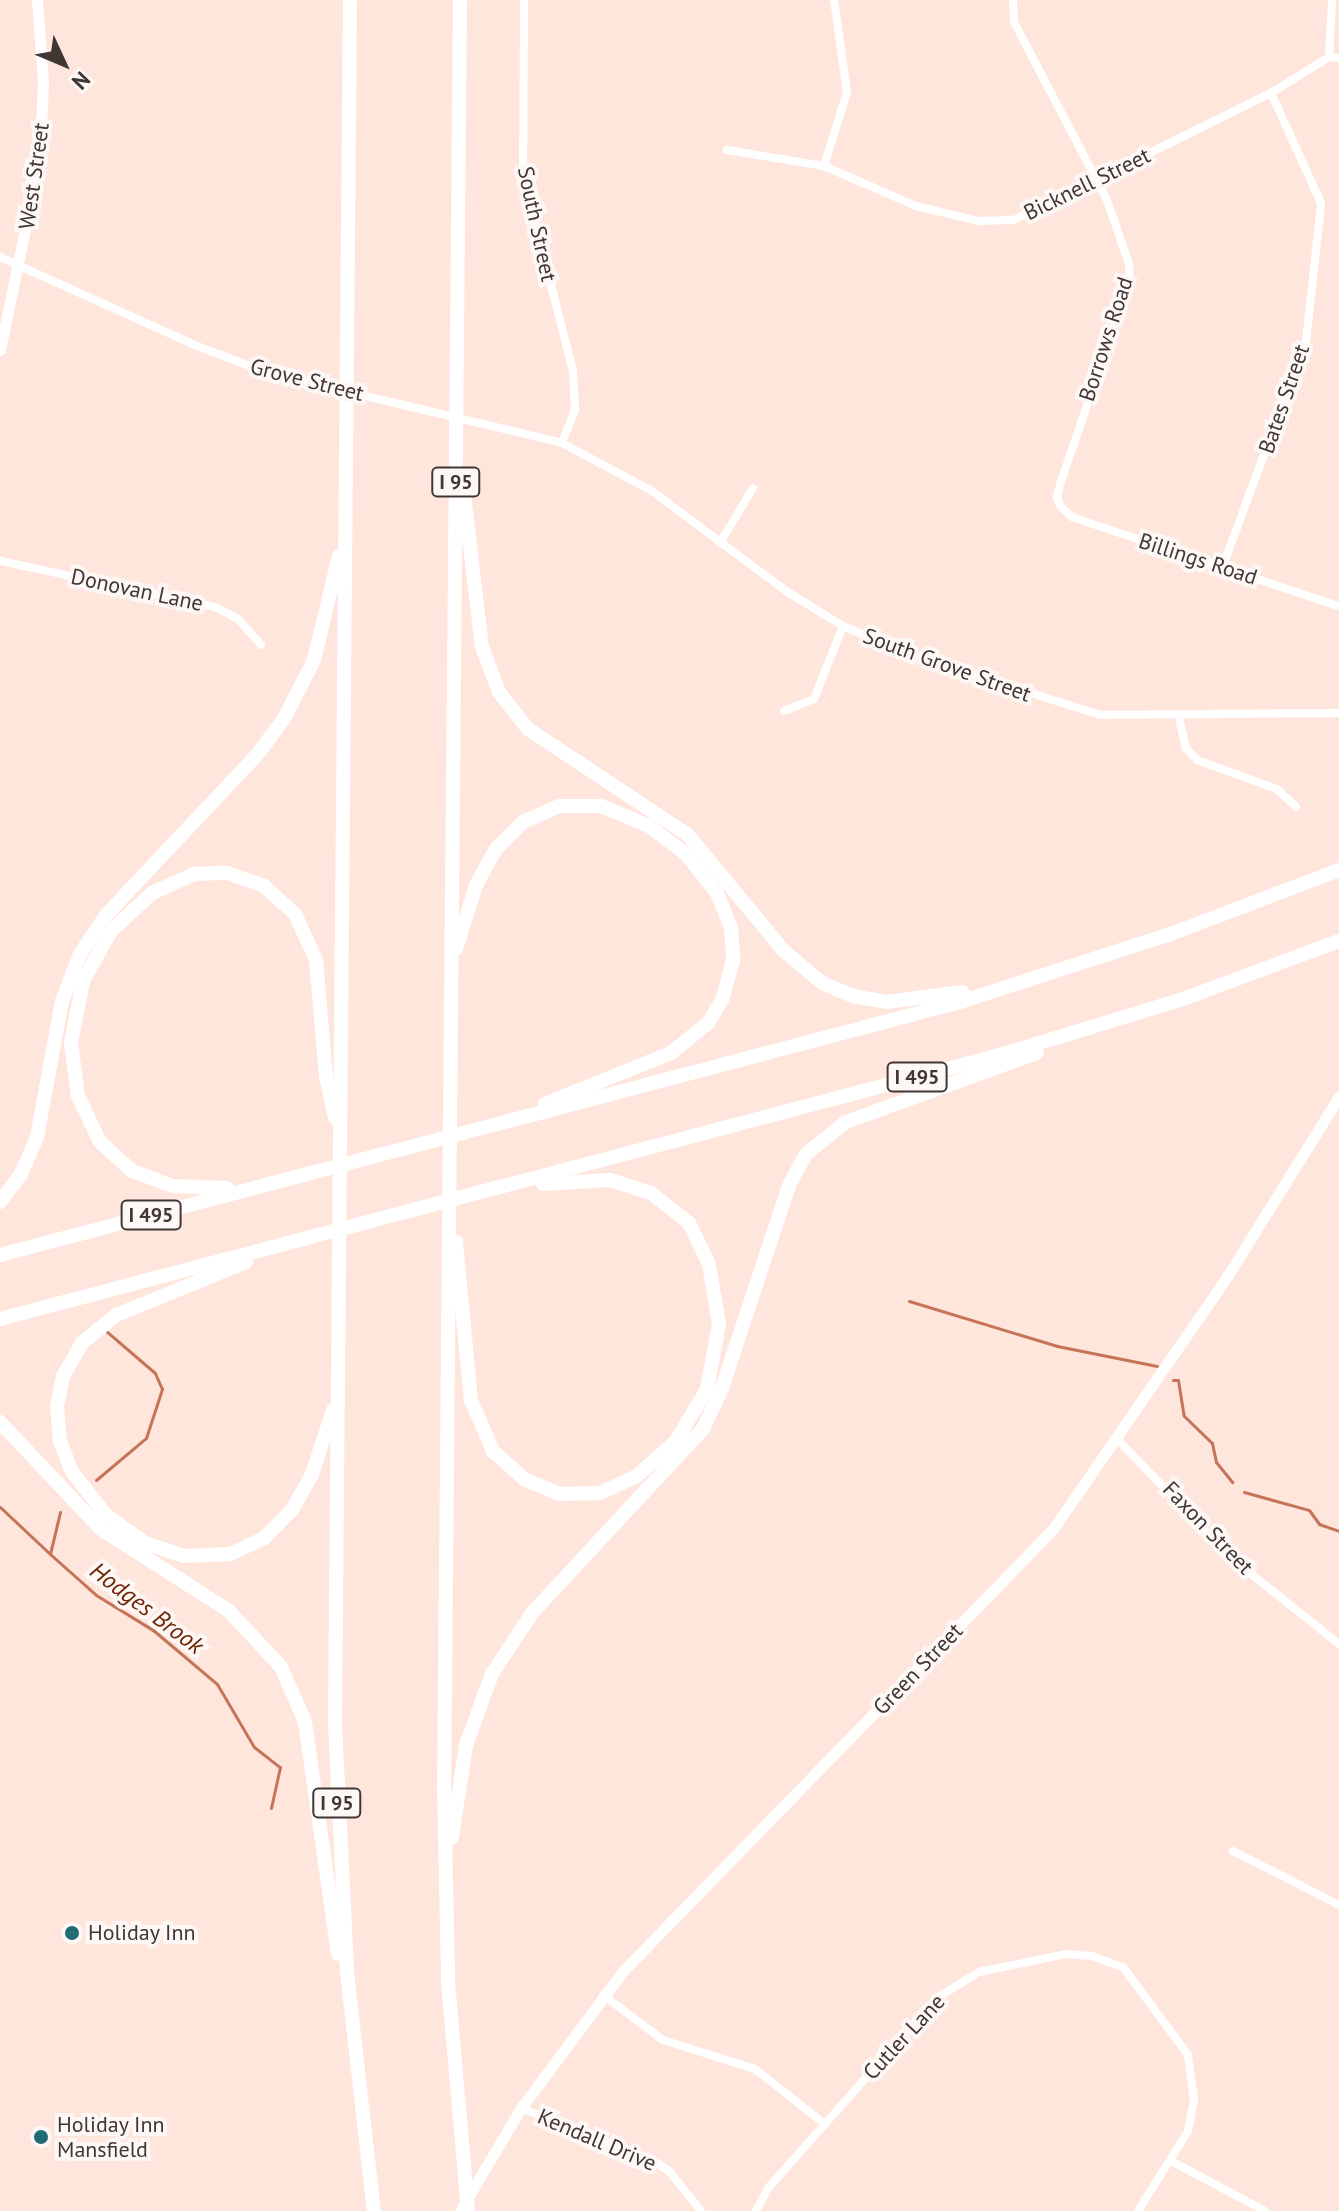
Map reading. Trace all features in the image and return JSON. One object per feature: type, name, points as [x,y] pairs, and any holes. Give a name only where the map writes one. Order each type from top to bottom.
[{"type":"highway","name":"I 95","points":[[350,0],[336,1794],[350,2008],[374,2211]]},
{"type":"highway","name":"I 95","points":[[460,0],[449,1206],[447,1945],[468,2211]]},
{"type":"highway","points":[[456,436],[482,647],[499,692],[532,733],[688,835],[789,957],[836,990],[869,1000],[912,1002],[1064,970]]},
{"type":"highway","points":[[0,1202],[35,1144],[64,994],[80,954],[107,914],[285,717],[314,660],[346,528]]},
{"type":"highway","points":[[451,964],[476,885],[496,849],[529,818],[566,804],[614,810],[669,839],[709,882],[731,928],[728,985],[717,1011],[693,1038],[664,1056],[488,1127]]},
{"type":"highway","name":"I 495","points":[[0,1255],[488,1127],[1064,970],[1339,870]]},
{"type":"highway","points":[[302,1175],[233,1188],[173,1186],[121,1164],[92,1131],[73,1072],[76,1006],[101,944],[141,901],[181,877],[221,872],[259,883],[295,914],[316,960],[326,1076],[340,1142]]},
{"type":"highway","name":"I 495","points":[[0,1319],[1000,1055],[1146,1011],[1339,941]]},
{"type":"highway","points":[[447,1945],[458,1785],[487,1684],[532,1613],[703,1429],[719,1397],[789,1185],[802,1159],[820,1138],[846,1122],[1146,1011]]},
{"type":"highway","points":[[449,1206],[470,1394],[486,1441],[514,1472],[544,1489],[578,1496],[616,1488],[671,1447],[707,1389],[719,1324],[705,1253],[676,1210],[625,1183],[581,1179],[488,1191]]},
{"type":"highway","points":[[301,1239],[123,1312],[97,1328],[63,1376],[57,1414],[60,1441],[85,1491],[131,1535],[170,1554],[222,1556],[264,1538],[292,1510],[312,1474],[337,1394]]},
{"type":"highway","points":[[0,1422],[106,1534],[229,1611],[281,1667],[305,1722],[327,1901],[350,2008]]},
{"type":"main road","name":"West Street","points":[[0,350],[19,266],[43,124],[37,0]]},
{"type":"main road","name":"Green Street","points":[[460,2211],[521,2108],[603,1995],[717,1870],[1053,1529],[1117,1439],[1339,1097]]},
{"type":"street","name":"South Street","points":[[524,0],[523,175],[573,371],[575,410],[562,443]]},
{"type":"street","points":[[824,166],[847,92],[834,0]]},
{"type":"street","name":"Borrows Road","points":[[1013,0],[1014,22],[1096,180],[1129,264],[1130,280],[1078,426],[1057,497],[1061,507]]},
{"type":"street","points":[[1332,0],[1334,57]]},
{"type":"street","name":"Bicknell Street","points":[[727,150],[824,166],[916,206],[994,222],[1014,220],[1271,93],[1334,57]]},
{"type":"street","name":"Bates Street","points":[[1223,566],[1306,341],[1319,223],[1321,203],[1271,93]]},
{"type":"street","name":"Grove Street","points":[[0,257],[233,361],[313,384],[484,421],[562,443],[604,463]]},
{"type":"street","name":"South Grove Street","points":[[604,463],[652,491],[720,543],[843,626],[908,654],[1064,707],[1100,715],[1179,718],[1339,713]]},
{"type":"street","points":[[720,543],[753,488]]},
{"type":"street","name":"Billings Road","points":[[1061,507],[1072,517],[1338,606]]},
{"type":"street","name":"Donovan Lane","points":[[0,561],[215,607],[237,618],[261,645]]},
{"type":"street","points":[[784,711],[814,699],[843,626]]},
{"type":"street","points":[[1179,718],[1186,748],[1197,760],[1277,789],[1296,807]]},
{"type":"street","name":"Faxon Street","points":[[1117,1439],[1235,1561],[1339,1644]]},
{"type":"street","points":[[1233,1851],[1339,1905]]},
{"type":"street","name":"Cutler Lane","points":[[756,2211],[769,2187],[937,1998],[960,1980],[1067,1954],[1092,1956],[1123,1967],[1188,2055],[1194,2100],[1188,2131],[1173,2162]]},
{"type":"street","points":[[603,1995],[663,2040],[755,2069],[825,2124]]},
{"type":"street","name":"Kendall Drive","points":[[521,2108],[653,2160],[669,2171],[701,2211]]},
{"type":"street","points":[[1138,2211],[1173,2162],[1265,2211]]},
{"type":"waterway","points":[[909,1301],[1057,1346],[1157,1366]]},
{"type":"waterway","name":"Hodges Brook","points":[[96,1480],[146,1438],[162,1389],[155,1373],[106,1331]]},
{"type":"waterway","points":[[1173,1380],[1178,1380],[1184,1416],[1212,1443],[1216,1462],[1232,1482]]},
{"type":"waterway","points":[[1244,1492],[1309,1510],[1319,1524],[1339,1531]]},
{"type":"waterway","points":[[0,1507],[50,1554]]},
{"type":"waterway","name":"Hodges Brook","points":[[60,1512],[50,1554],[96,1595],[153,1630],[217,1684],[254,1747],[280,1767],[271,1808]]},
{"type":"place","name":"Holiday Inn","points":[[72,1933]]},
{"type":"place","name":"Holiday Inn Mansfield","points":[[41,2137]]}]
